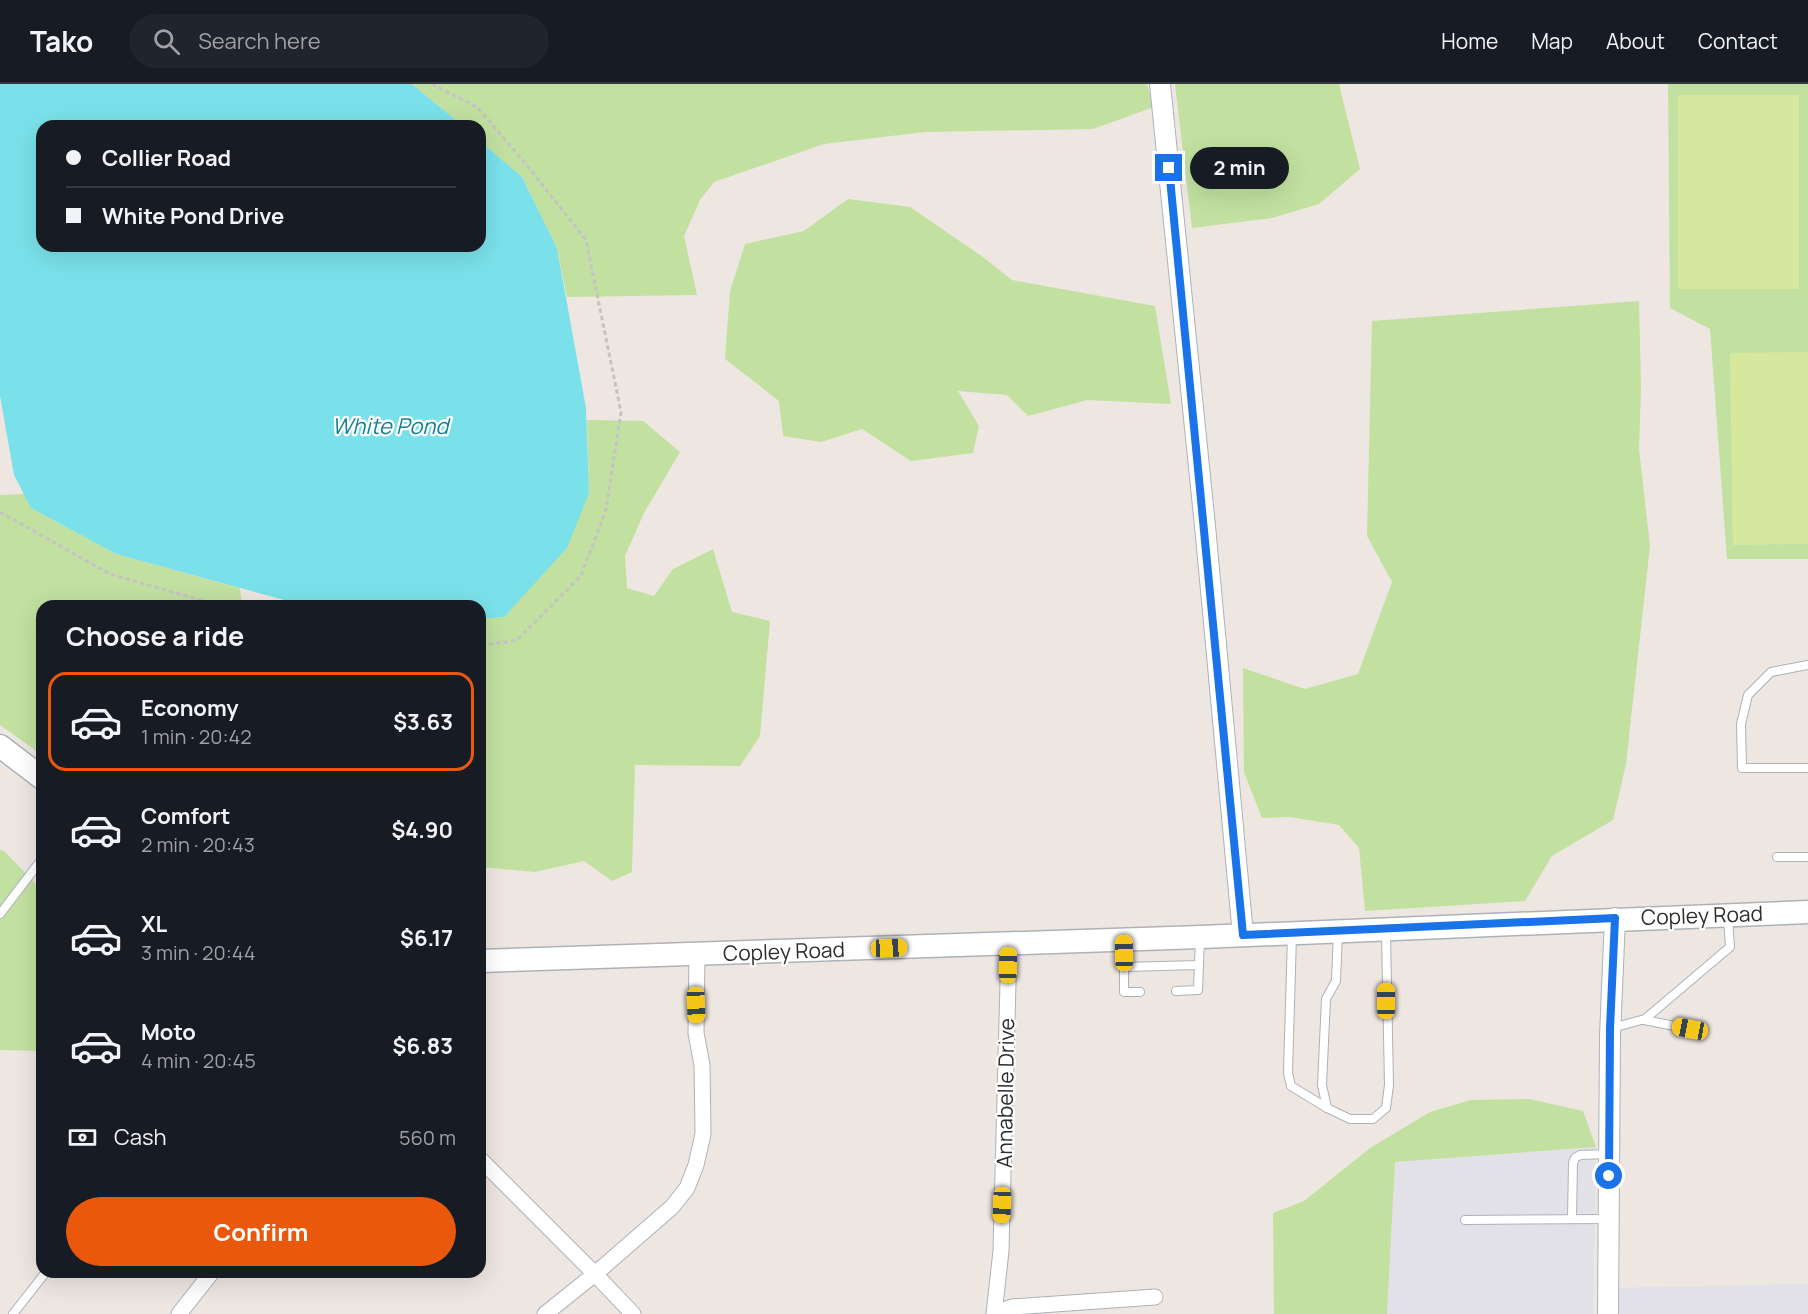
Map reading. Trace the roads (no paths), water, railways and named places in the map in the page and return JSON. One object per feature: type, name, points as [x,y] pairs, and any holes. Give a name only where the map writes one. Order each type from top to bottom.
[{"type":"main road","points":[[0,746],[36,773]]},
{"type":"main road","name":"Copley Road","points":[[486,961],[1124,940],[1615,918],[1808,912]]},
{"type":"street","points":[[1160,84],[1205,526],[1243,935]]},
{"type":"street","points":[[1608,1314],[1610,1028],[1615,918]]},
{"type":"street","name":"Annabelle Drive","points":[[994,1313],[1001,1251],[1009,944]]},
{"type":"street","points":[[545,1314],[672,1207],[687,1188],[696,1165],[703,1134],[702,1065],[696,1034],[697,953]]},
{"type":"street","points":[[486,1166],[633,1314]]},
{"type":"street","points":[[179,1314],[207,1278]]},
{"type":"street","points":[[994,1313],[1012,1307],[1155,1297]]},
{"type":"lane","points":[[1808,665],[1771,672],[1748,695],[1741,724],[1742,768],[1808,768]]},
{"type":"lane","points":[[1777,857],[1808,857]]},
{"type":"lane","points":[[0,914],[36,867]]},
{"type":"lane","points":[[1644,1020],[1730,947],[1728,914]]},
{"type":"lane","points":[[1292,933],[1288,1073],[1291,1086],[1350,1119],[1373,1119],[1386,1108],[1389,1085],[1386,929]]},
{"type":"lane","points":[[1327,1108],[1322,1085],[1326,999],[1336,981],[1338,931]]},
{"type":"lane","points":[[1176,991],[1198,990],[1201,937]]},
{"type":"lane","points":[[1124,940],[1124,992],[1140,992]]},
{"type":"lane","points":[[1124,967],[1199,965]]},
{"type":"lane","points":[[1610,1028],[1644,1020],[1690,1029]]},
{"type":"lane","points":[[1572,1218],[1575,1158],[1580,1155],[1609,1154]]},
{"type":"lane","points":[[1465,1220],[1609,1219]]},
{"type":"lane","points":[[13,1314],[41,1278]]},
{"type":"water","name":"White Pond","points":[[0,84],[412,84],[456,120],[36,120],[36,252],[486,252],[486,146],[522,177],[557,248],[586,408],[589,493],[567,548],[504,617],[486,618],[486,600],[284,600],[116,554],[31,508],[14,475],[0,396]]}]
